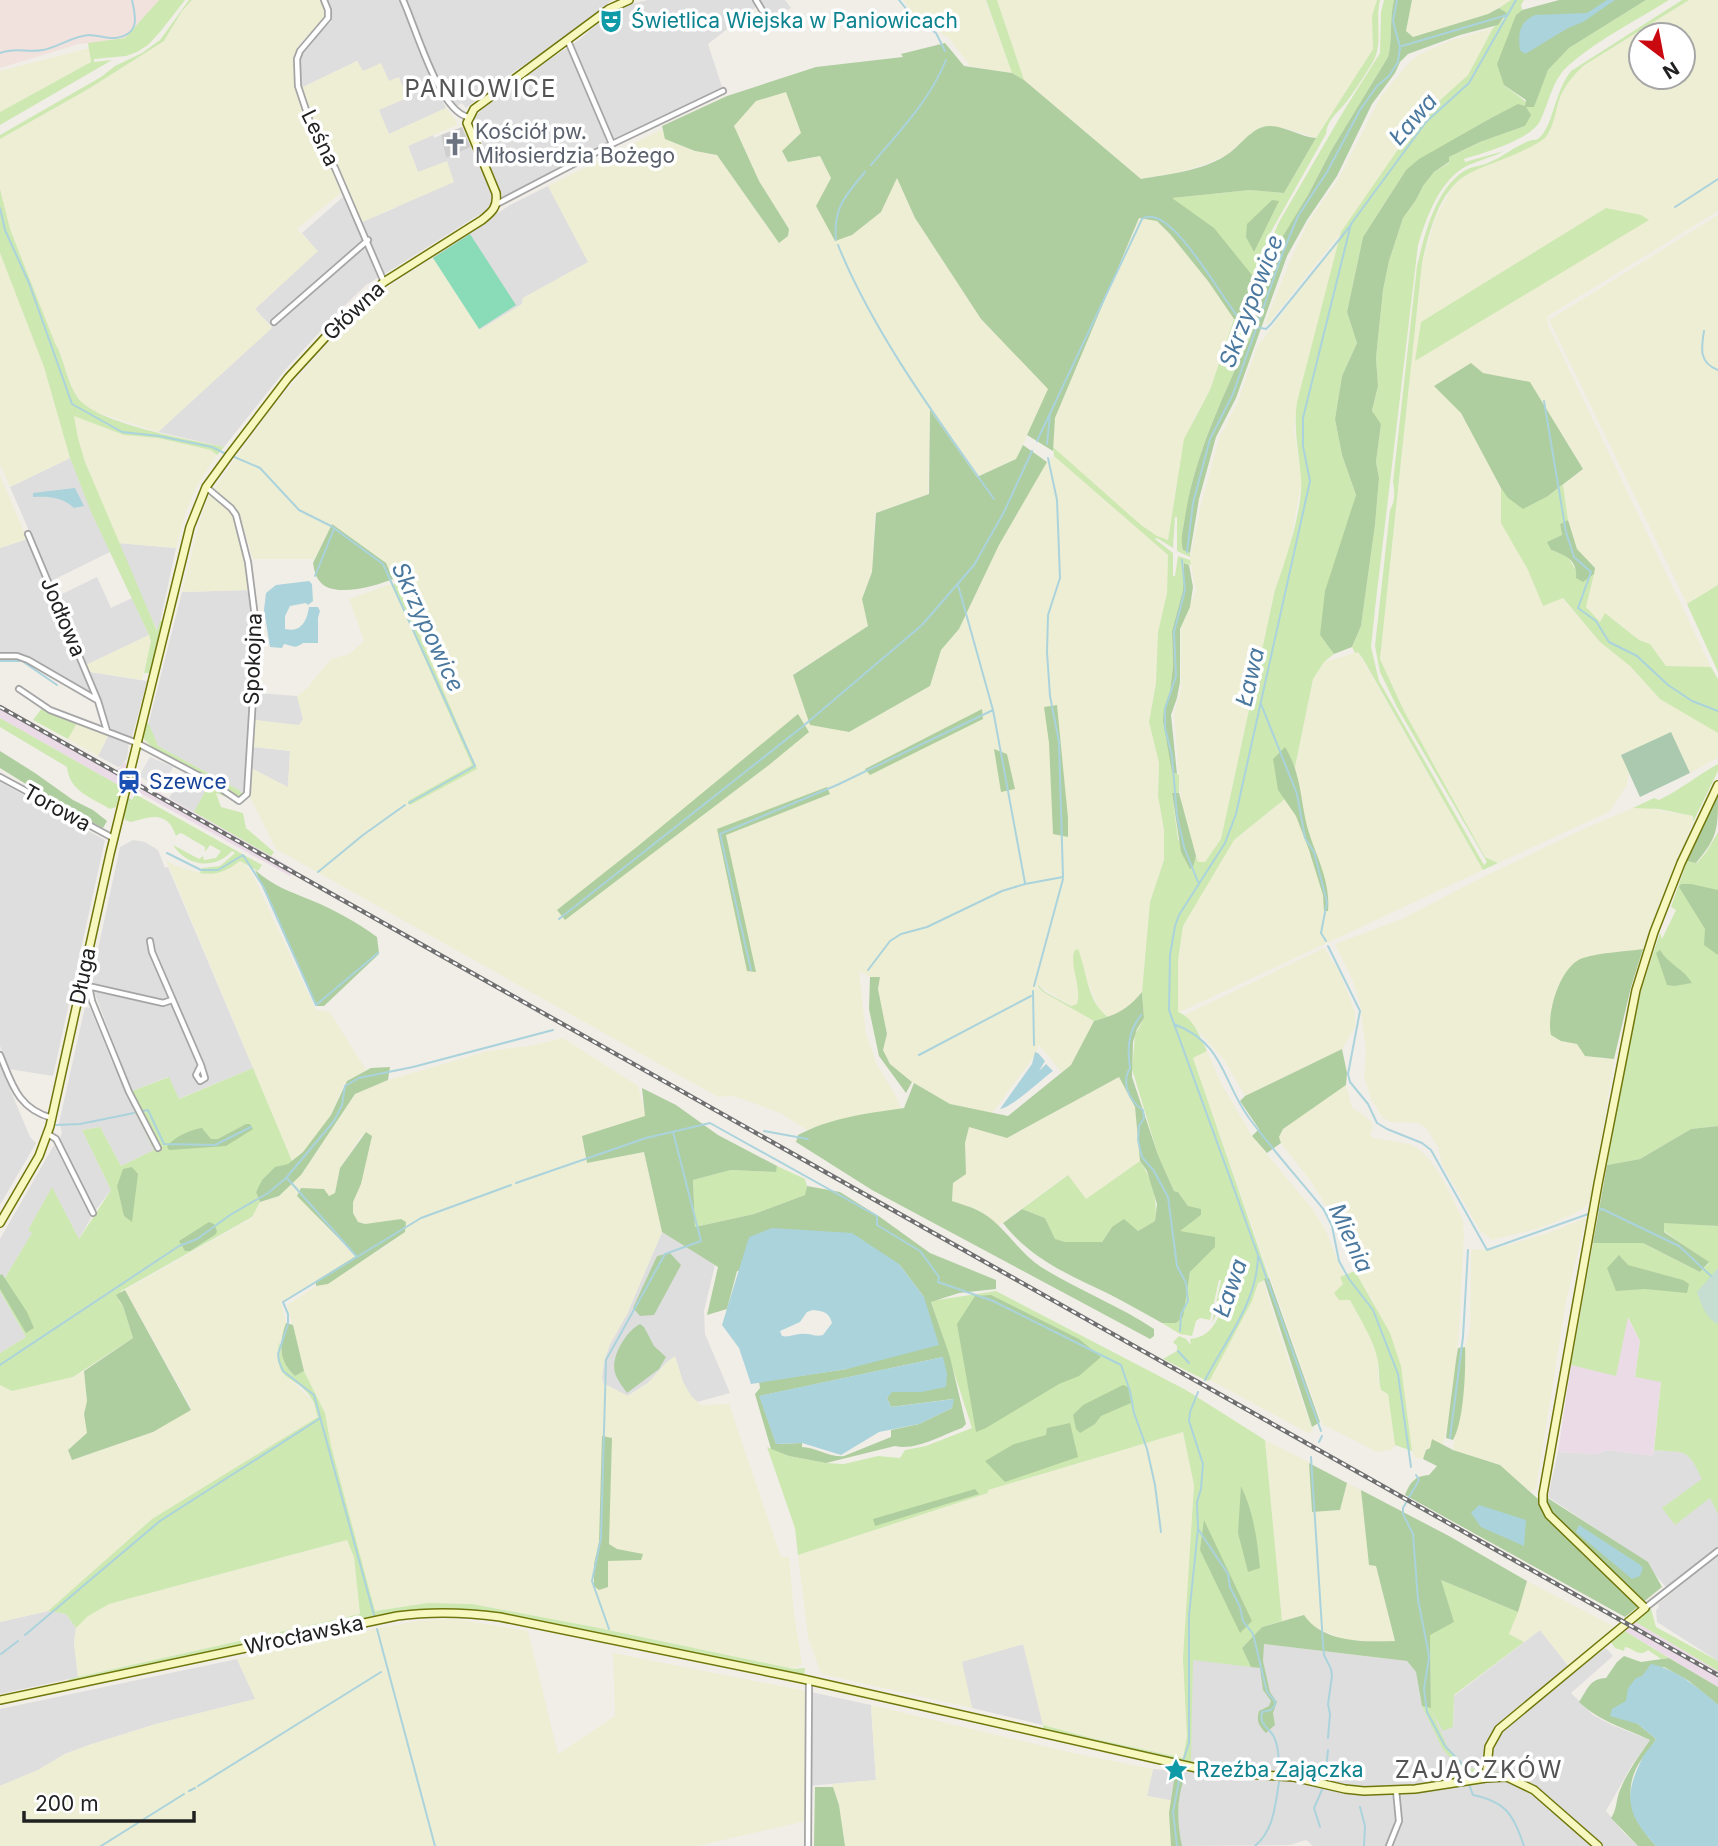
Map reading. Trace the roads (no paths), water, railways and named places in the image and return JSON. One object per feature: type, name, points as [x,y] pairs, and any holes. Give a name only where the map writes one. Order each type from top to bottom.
[{"type":"street","name":"Leśna","points":[[324,0],[328,18],[300,51],[297,59],[298,86],[315,137],[335,167],[384,282]]},
{"type":"street","points":[[403,0],[443,96],[457,113],[468,117]]},
{"type":"street","points":[[629,0],[615,5],[491,94],[468,117],[470,132],[496,193],[497,204],[612,144],[723,91]]},
{"type":"street","points":[[756,0],[762,10]]},
{"type":"street","points":[[568,41],[612,144]]},
{"type":"street","name":"Główna","points":[[143,720],[190,527],[206,487],[288,378],[358,304],[384,282],[482,220],[497,204]]},
{"type":"street","points":[[274,322],[368,240]]},
{"type":"street","name":"Spokojna","points":[[137,743],[211,782],[239,801],[247,794],[257,644],[254,600],[236,515],[206,487]]},
{"type":"street","name":"Jodłowa","points":[[28,534],[98,701],[107,731]]},
{"type":"street","points":[[0,656],[17,656],[28,660],[98,701]]},
{"type":"street","points":[[19,689],[50,709],[137,743]]},
{"type":"street","name":"Długa","points":[[0,1223],[39,1156],[48,1134],[85,985],[114,838],[143,720]]},
{"type":"street","name":"Torowa","points":[[0,777],[114,838]]},
{"type":"street","points":[[1645,1608],[1549,1515],[1543,1503],[1593,1212],[1636,990],[1654,932],[1681,863],[1718,785]]},
{"type":"street","points":[[150,941],[152,952],[201,1065]]},
{"type":"street","points":[[85,985],[163,1003],[172,1000]]},
{"type":"street","points":[[85,985],[129,1092],[158,1148]]},
{"type":"street","points":[[0,1055],[19,1098],[44,1116],[52,1118]]},
{"type":"street","points":[[48,1134],[56,1139],[93,1213]]},
{"type":"street","points":[[1598,1846],[1534,1790],[1507,1777],[1486,1777],[1489,1747],[1499,1729],[1718,1551]]},
{"type":"street","name":"Wrocławska","points":[[0,1700],[424,1612],[448,1611],[611,1639],[1187,1767],[1249,1776],[1293,1777],[1345,1789],[1396,1790],[1486,1777]]},
{"type":"street","points":[[808,1846],[809,1681]]},
{"type":"street","points":[[1389,1846],[1399,1821],[1396,1790]]},
{"type":"water","points":[[1607,0],[1615,0],[1583,22],[1525,54],[1520,50],[1521,29],[1526,21],[1535,15],[1587,13]]},
{"type":"water","points":[[75,488],[84,506],[74,508],[55,498],[33,497],[33,493]]},
{"type":"water","points":[[309,581],[312,584],[313,601],[308,605],[306,603],[290,606],[285,616],[285,629],[291,630],[302,625],[309,607],[318,607],[318,643],[270,647],[264,610],[266,593],[276,585]]},
{"type":"water","points":[[1035,1052],[1045,1061],[1039,1071],[1046,1064],[1053,1071],[1018,1099],[1000,1109],[1032,1064]]},
{"type":"water","points":[[772,1228],[852,1233],[899,1264],[924,1297],[939,1345],[847,1369],[751,1384],[739,1348],[722,1325],[749,1237]],"holes":[[[807,1312],[823,1312],[831,1319],[832,1323],[823,1335],[782,1336],[780,1331],[800,1322]]]},
{"type":"water","points":[[943,1357],[947,1374],[946,1387],[921,1392],[892,1392],[887,1398],[891,1407],[954,1399],[952,1408],[919,1424],[879,1432],[841,1455],[802,1443],[776,1444],[759,1396]]},
{"type":"water","points":[[1479,1505],[1526,1520],[1524,1546],[1481,1527],[1471,1513]]},
{"type":"water","points":[[1579,1525],[1639,1564],[1643,1568],[1640,1576],[1632,1579],[1576,1532]]},
{"type":"water","points":[[1651,1664],[1678,1675],[1718,1705],[1718,1846],[1656,1846],[1633,1814],[1630,1794],[1632,1783],[1643,1757],[1656,1739],[1638,1724],[1610,1716],[1612,1709],[1626,1701],[1628,1688]]},
{"type":"waterway","name":"Skrzypowice","points":[[0,53],[11,50],[43,50],[83,36],[124,36],[133,29],[135,13],[132,0]]},
{"type":"waterway","points":[[899,0],[915,20],[936,33],[945,51]]},
{"type":"waterway","name":"Skrzypowice","points":[[1187,552],[1193,503],[1210,439],[1233,394],[1298,216],[1327,172],[1360,110],[1398,62],[1400,47],[1393,21],[1397,0]]},
{"type":"waterway","name":"Ława","points":[[1205,1380],[1247,1304],[1257,1272],[1258,1255],[1169,1010],[1170,955],[1175,926],[1179,915],[1225,843],[1236,814],[1310,481],[1303,446],[1303,418],[1351,224],[1426,122],[1469,83],[1516,0]]},
{"type":"waterway","points":[[1402,46],[1507,15]]},
{"type":"waterway","points":[[871,165],[923,102],[946,60]]},
{"type":"waterway","points":[[836,240],[836,219],[842,203],[865,172]]},
{"type":"waterway","points":[[1675,207],[1718,179]]},
{"type":"waterway","name":"Skrzypowice","points":[[0,208],[5,230],[29,283],[72,404],[122,432],[159,436],[212,447],[224,453]]},
{"type":"waterway","points":[[1037,441],[1142,219],[1154,217],[1182,239],[1243,323]]},
{"type":"waterway","points":[[1256,327],[1266,329],[1271,324],[1351,225]]},
{"type":"waterway","points":[[838,245],[888,344],[994,499]]},
{"type":"waterway","points":[[1704,331],[1704,359],[1718,370]]},
{"type":"waterway","points":[[1544,401],[1566,532],[1574,557],[1591,572],[1578,608],[1596,621],[1609,642],[1637,656],[1668,685],[1692,701],[1718,711]]},
{"type":"waterway","points":[[1047,444],[1050,414]]},
{"type":"waterway","points":[[559,919],[802,727],[922,625],[974,565],[1004,512],[1032,451]]},
{"type":"waterway","name":"Skrzypowice","points":[[232,456],[260,468],[299,510],[331,526],[383,564],[475,766],[409,803]]},
{"type":"waterway","points":[[868,970],[890,941],[901,934],[927,927],[1002,891],[1063,877],[1059,742],[1050,696],[1047,652],[1048,615],[1060,578],[1057,500],[1048,458]]},
{"type":"waterway","points":[[315,576],[334,529]]},
{"type":"waterway","name":"Skrzypowice","points":[[1182,560],[1185,590],[1174,632],[1176,676],[1165,709],[1165,728],[1172,756],[1177,816],[1184,847],[1198,882]]},
{"type":"waterway","points":[[958,585],[993,710],[1025,883]]},
{"type":"waterway","points":[[0,661],[22,661],[57,685]]},
{"type":"waterway","points":[[1261,704],[1297,794],[1305,838],[1314,852],[1327,902],[1321,933],[1326,941]]},
{"type":"waterway","points":[[751,970],[720,834],[837,785],[993,710]]},
{"type":"waterway","name":"Skrzypowice","points":[[318,872],[405,805]]},
{"type":"waterway","points":[[167,853],[201,870],[218,870],[243,855],[263,886],[316,1005],[378,953]]},
{"type":"waterway","points":[[1034,986],[1063,879]]},
{"type":"waterway","points":[[1328,946],[1360,1011],[1348,1074],[1350,1082],[1368,1104],[1377,1123],[1422,1143],[1431,1150],[1487,1250],[1591,1213]]},
{"type":"waterway","points":[[1033,991],[1034,1045]]},
{"type":"waterway","points":[[919,1055],[1031,996]]},
{"type":"waterway","name":"Ława","points":[[1141,1015],[1130,1040],[1130,1068],[1126,1086],[1130,1097],[1143,1110],[1144,1118],[1139,1126],[1138,1140],[1142,1157],[1154,1171],[1168,1197],[1177,1266],[1186,1283],[1188,1301],[1181,1314],[1180,1331]]},
{"type":"waterway","name":"Mienia","points":[[1174,1024],[1191,1032],[1213,1052],[1249,1118],[1324,1210],[1332,1226],[1339,1261],[1373,1310],[1398,1374],[1411,1467]]},
{"type":"waterway","points":[[0,1365],[179,1246],[197,1239],[230,1215],[268,1193],[286,1178],[334,1121],[342,1105],[345,1086],[359,1078],[413,1067],[553,1030]]},
{"type":"waterway","points":[[143,1111],[148,1110],[164,1144],[215,1145],[251,1127]]},
{"type":"waterway","points":[[56,1125],[80,1124],[134,1113]]},
{"type":"waterway","points":[[516,1183],[646,1138],[710,1123],[877,1216],[877,1225],[920,1251],[939,1277],[938,1282],[993,1301],[1121,1365],[1147,1449],[1161,1532]]},
{"type":"waterway","points":[[764,1131],[808,1139]]},
{"type":"waterway","points":[[609,1629],[592,1581],[601,1538],[606,1360],[665,1254],[701,1241],[673,1132]]},
{"type":"waterway","points":[[287,1178],[357,1257]]},
{"type":"waterway","points":[[374,1615],[314,1395],[283,1371],[279,1361],[278,1354],[288,1324],[288,1314],[283,1302],[421,1218],[511,1185]]},
{"type":"waterway","points":[[1596,1211],[1602,1209],[1679,1246],[1711,1276]]},
{"type":"waterway","points":[[1450,1438],[1463,1337],[1468,1250]]},
{"type":"waterway","points":[[1259,1257],[1321,1431]]},
{"type":"waterway","name":"Ława","points":[[1178,1351],[1189,1363]]},
{"type":"waterway","name":"Ława","points":[[1183,1761],[1189,1743],[1189,1615],[1198,1529],[1197,1502],[1203,1464],[1189,1421],[1198,1392]]},
{"type":"waterway","points":[[25,1635],[160,1521],[319,1419]]},
{"type":"waterway","points":[[1319,1442],[1322,1436]]},
{"type":"waterway","points":[[1311,1457],[1324,1655],[1332,1676],[1328,1704],[1328,1738]]},
{"type":"waterway","name":"Mienia","points":[[1416,1475],[1419,1480],[1403,1508],[1403,1514],[1413,1534],[1418,1600],[1429,1658],[1424,1689],[1427,1712],[1445,1746],[1465,1767],[1467,1777]]},
{"type":"waterway","name":"Ława","points":[[1198,1529],[1228,1574],[1243,1621],[1253,1634],[1267,1692],[1275,1701],[1271,1710],[1262,1712],[1261,1717],[1276,1741],[1279,1772]]},
{"type":"waterway","points":[[377,1629],[435,1846]]},
{"type":"waterway","points":[[1,1654],[18,1641]]},
{"type":"waterway","points":[[198,1786],[381,1672]]},
{"type":"waterway","points":[[1325,1780],[1328,1750]]},
{"type":"waterway","name":"Ława","points":[[1177,1846],[1173,1812],[1181,1771]]},
{"type":"waterway","name":"Ława","points":[[1255,1846],[1270,1825],[1279,1782]]},
{"type":"waterway","name":"Mienia","points":[[1468,1782],[1473,1795],[1494,1802],[1507,1812],[1524,1846]]},
{"type":"waterway","points":[[189,1791],[195,1788]]},
{"type":"waterway","points":[[1320,1827],[1314,1808],[1322,1790]]},
{"type":"waterway","points":[[101,1846],[184,1794]]},
{"type":"waterway","points":[[1360,1807],[1365,1826],[1364,1846]]},
{"type":"railway","points":[[0,707],[1718,1675]]},
{"type":"place","name":"Świetlica Wiejska w Paniowicach","points":[[611,21]]},
{"type":"place","name":"Kościół pw. Miłosierdzia Bożego","points":[[455,144]]},
{"type":"place","name":"Szewce","points":[[129,782]]},
{"type":"place","name":"Rzeźba Zajączka","points":[[1176,1770]]},
{"type":"district","name":"PANIOWICE","points":[[481,89]]},
{"type":"district","name":"ZAJĄCZKÓW","points":[[1479,1770]]}]
